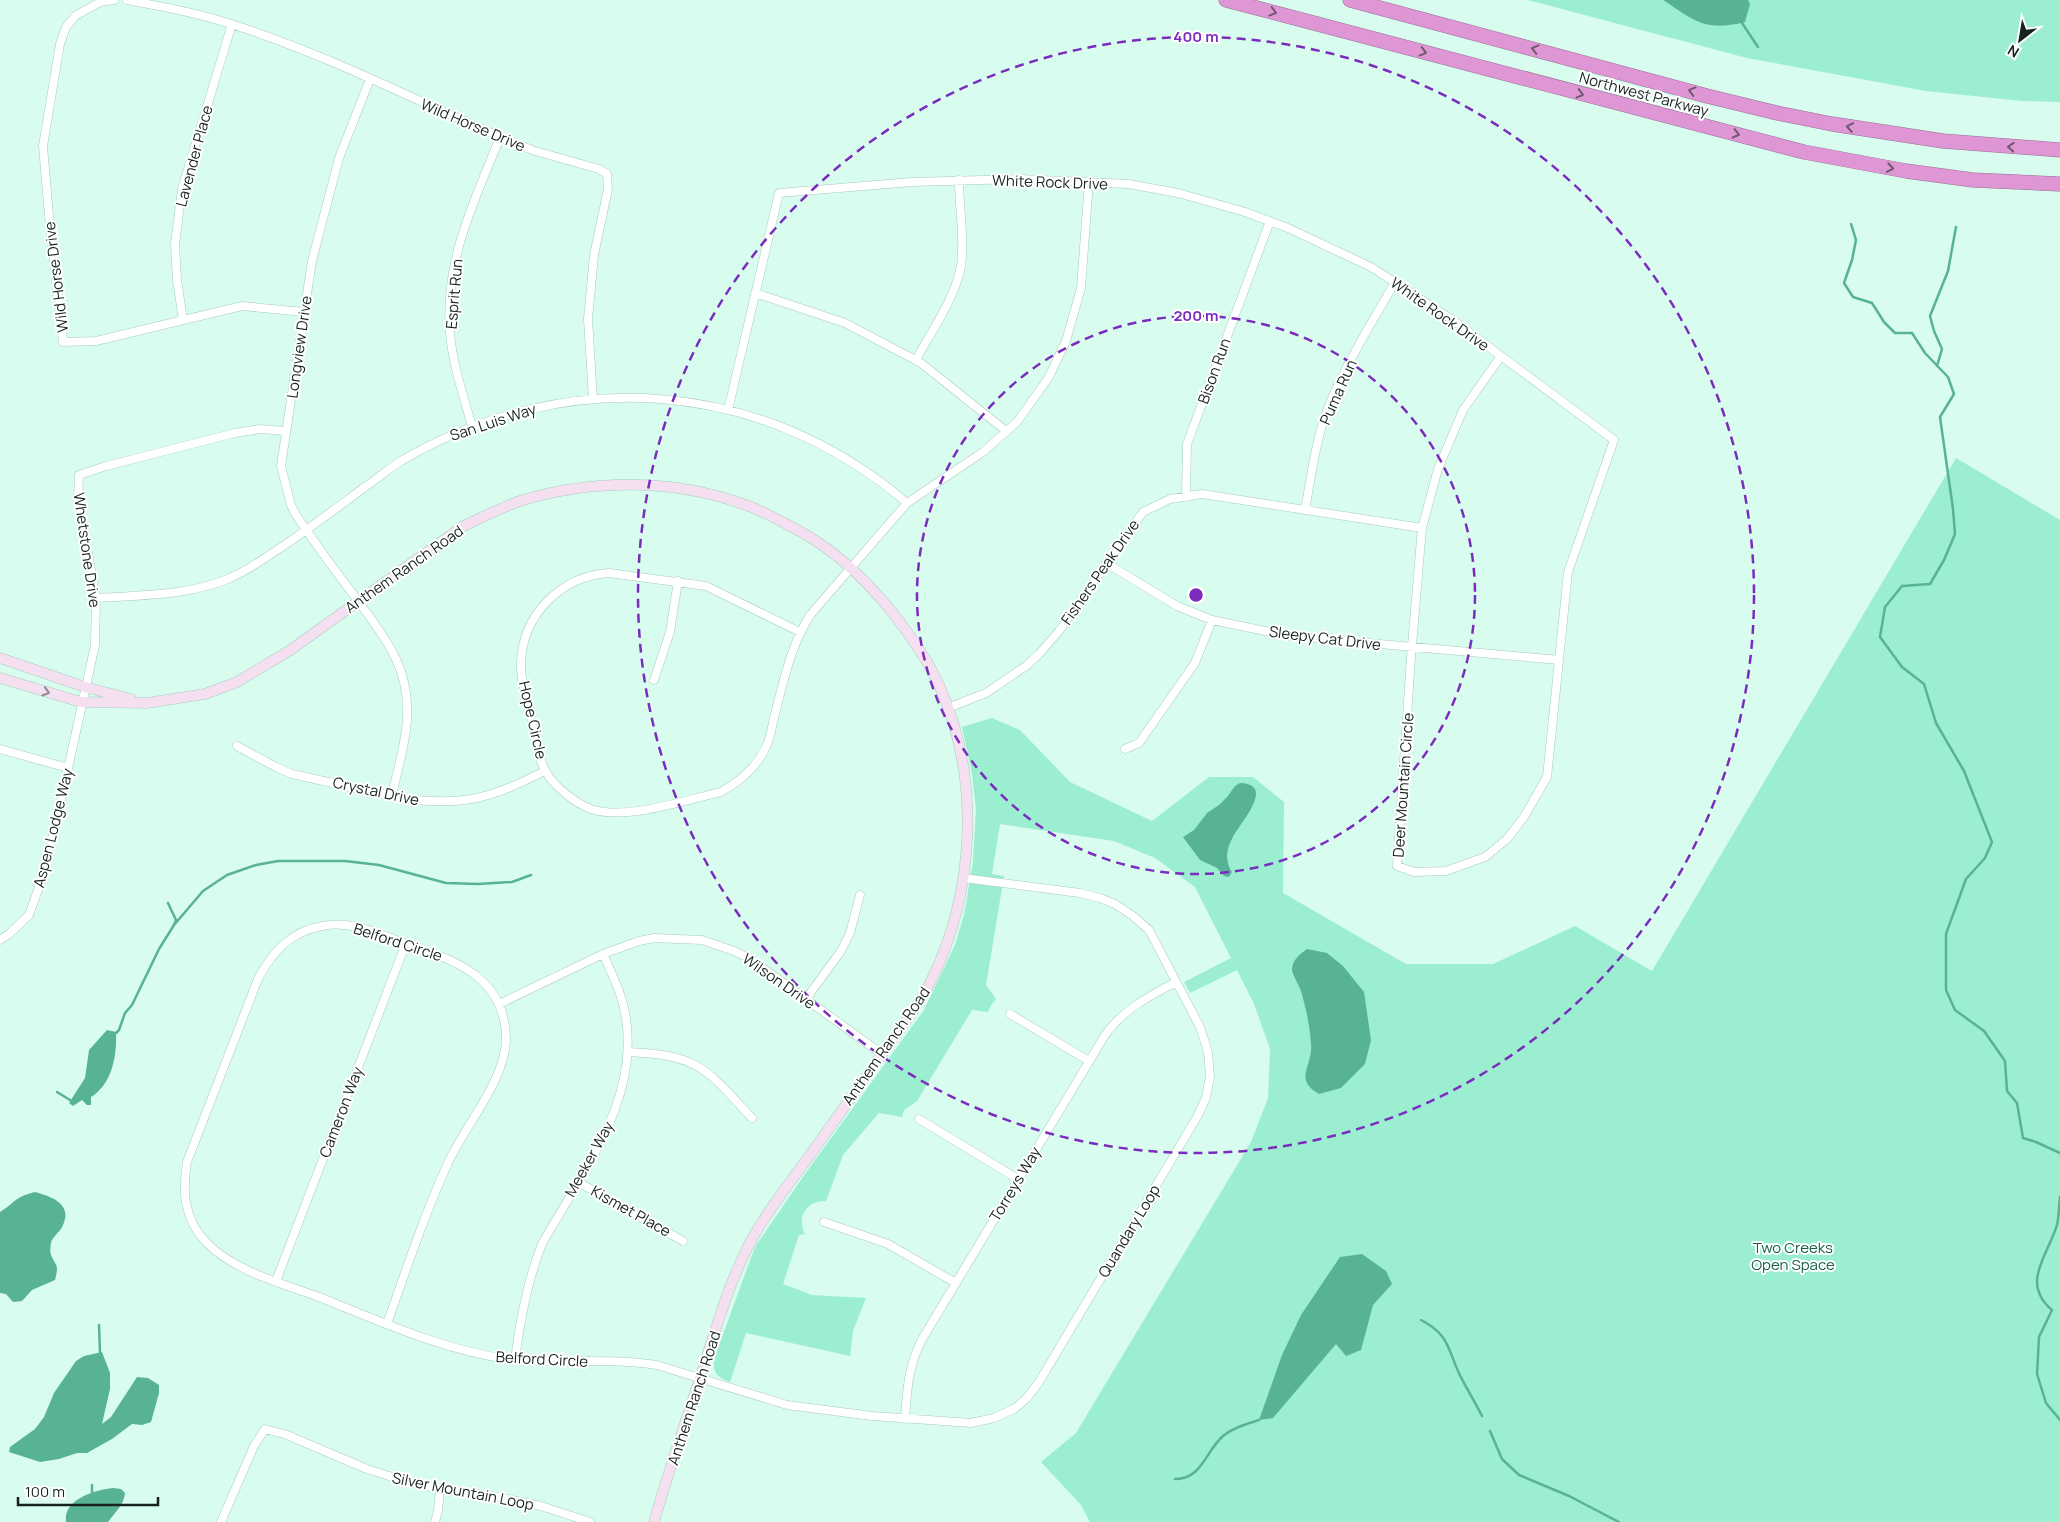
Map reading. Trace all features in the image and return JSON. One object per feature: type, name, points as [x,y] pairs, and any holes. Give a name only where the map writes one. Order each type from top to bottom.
[{"type":"highway","name":"Northwest Parkway","points":[[1226,0],[1804,152],[1906,171],[1973,180],[2060,184]]},
{"type":"highway","name":"Northwest Parkway","points":[[1350,0],[1777,113],[1906,136],[2002,147],[2060,150]]},
{"type":"street","name":"Wild Horse Drive","points":[[114,0],[100,2],[76,16],[66,27],[60,44],[43,146],[63,342],[96,341],[242,306],[304,312]]},
{"type":"street","name":"Wild Horse Drive","points":[[127,0],[232,24],[278,40],[500,137],[535,151],[599,169],[607,174],[608,189],[594,255],[588,319],[593,399]]},
{"type":"street","name":"Lavender Place","points":[[183,320],[177,280],[175,244],[182,189],[232,24]]},
{"type":"street","name":"Longview Drive","points":[[370,79],[339,158],[323,213],[312,261],[281,466],[291,505],[306,530],[386,638],[396,656],[404,678],[408,719],[392,796]]},
{"type":"street","name":"Esprit Run","points":[[472,427],[450,336],[453,272],[463,229],[500,137]]},
{"type":"street","name":"White Rock Drive","points":[[728,410],[779,193],[912,182],[1020,178],[1128,184],[1178,193],[1270,221],[1311,237],[1371,267],[1453,320],[1501,356]]},
{"type":"street","points":[[916,360],[952,295],[960,267],[963,230],[959,180]]},
{"type":"street","name":"Hope Circle","points":[[800,632],[718,590],[695,583],[609,573],[589,576],[570,583],[546,600],[536,614],[522,645],[520,666],[537,746],[546,771],[562,789],[592,810],[628,813],[721,792],[734,786],[757,762],[766,747],[790,658],[800,632],[819,603],[907,503],[983,452],[1017,422],[1049,377],[1066,341],[1081,288],[1089,181]]},
{"type":"street","name":"Bison Run","points":[[1186,496],[1187,444],[1270,221]]},
{"type":"street","name":"Puma Run","points":[[1306,510],[1313,462],[1337,386],[1395,282]]},
{"type":"street","points":[[755,293],[845,323],[916,360],[1006,431]]},
{"type":"street","name":"Deer Mountain Circle","points":[[1501,356],[1614,440],[1568,572],[1547,777],[1524,817],[1507,839],[1485,857],[1446,871],[1414,872],[1397,866],[1422,528],[1438,469],[1462,410],[1501,356]]},
{"type":"street","name":"San Luis Way","points":[[96,598],[165,593],[206,586],[232,577],[261,561],[400,462],[444,439],[472,427],[531,408],[593,399],[622,396],[675,400],[728,410],[786,428],[820,443],[854,462],[907,503]]},
{"type":"street","name":"Whetstone Drive","points":[[81,702],[95,645],[96,598],[78,496],[79,475],[106,466],[235,433],[260,429],[286,431]]},
{"type":"street","name":"Anthem Ranch Road","points":[[0,678],[81,702],[147,703],[205,694],[237,682],[289,651],[462,527],[492,512],[524,500],[583,487],[632,484],[681,488],[744,504],[807,535],[851,568],[883,601],[918,646],[940,686],[948,708],[962,765],[967,808],[968,843],[964,878],[950,935],[918,1005],[758,1228],[735,1276],[654,1522]]},
{"type":"street","name":"Fishers Peak Drive","points":[[948,708],[986,693],[1034,658],[1059,631],[1143,512],[1170,499],[1202,494],[1422,528]]},
{"type":"street","name":"Sleepy Cat Drive","points":[[1106,563],[1178,606],[1212,620],[1290,636],[1559,660]]},
{"type":"street","points":[[654,680],[670,632],[678,581]]},
{"type":"street","points":[[1125,749],[1139,743],[1195,663],[1212,620]]},
{"type":"street","name":"Anthem Ranch Road","points":[[0,658],[85,687],[147,703]]},
{"type":"street","name":"Aspen Lodge Way","points":[[0,940],[10,934],[28,915],[37,893],[55,828],[81,702]]},
{"type":"street","name":"Crystal Drive","points":[[238,746],[292,774],[392,796],[424,801],[468,801],[510,788],[546,771]]},
{"type":"street","points":[[0,749],[68,768]]},
{"type":"street","name":"Quandary Loop","points":[[700,1378],[787,1405],[905,1419],[971,1424],[994,1418],[1014,1409],[1027,1398],[1039,1382],[1197,1117],[1206,1098],[1210,1076],[1208,1052],[1200,1027],[1149,930],[1115,904],[1080,893],[964,878]]},
{"type":"street","points":[[806,999],[841,951],[850,933],[860,895]]},
{"type":"street","name":"Belford Circle","points":[[387,1324],[447,1166],[498,1075],[506,1041],[505,1022],[499,1004],[487,986],[462,965],[358,927],[324,925],[307,930],[280,946],[268,960],[258,979],[190,1154],[184,1184],[185,1199],[189,1216],[206,1242],[234,1264],[387,1324],[453,1348],[516,1360],[636,1362],[657,1365],[700,1378]]},
{"type":"street","name":"Wilson Drive","points":[[499,1004],[603,954],[639,941],[654,938],[702,940],[734,950],[749,958],[882,1054]]},
{"type":"street","name":"Cameron Way","points":[[276,1281],[406,943]]},
{"type":"street","name":"Meeker Way","points":[[516,1360],[522,1310],[534,1263],[542,1244],[578,1182],[616,1109],[626,1073],[628,1052],[624,1007],[620,992],[603,954]]},
{"type":"street","name":"Torreys Way","points":[[905,1419],[908,1374],[921,1341],[1089,1061],[1115,1021],[1129,1009],[1176,982]]},
{"type":"street","points":[[1010,1014],[1089,1061]]},
{"type":"street","points":[[628,1052],[676,1057],[702,1068],[752,1118]]},
{"type":"street","points":[[919,1119],[1018,1179]]},
{"type":"street","name":"Kismet Place","points":[[578,1182],[683,1241]]},
{"type":"street","points":[[824,1222],[888,1244],[956,1283]]},
{"type":"street","name":"Silver Mountain Loop","points":[[221,1522],[254,1446],[265,1430],[287,1435],[367,1469],[408,1482],[541,1506],[590,1522]]},
{"type":"street","points":[[435,1522],[440,1488]]},
{"type":"street","points":[[562,1522],[565,1514]]},
{"type":"green space","points":[[1528,0],[2060,0],[2060,102],[2022,101],[1926,91],[1747,58]]},
{"type":"green space","name":"Two Creeks Open Space","points":[[1956,458],[2060,520],[2060,1522],[1090,1522],[1081,1505],[1041,1462],[1076,1433],[1251,1142],[1268,1098],[1270,1049],[1254,1004],[1237,970],[1190,993],[1184,982],[1231,958],[1195,887],[1155,858],[1114,841],[1000,824],[992,874],[1004,876],[986,985],[996,999],[988,1012],[972,1010],[917,1101],[904,1110],[902,1117],[879,1113],[843,1155],[826,1201],[813,1203],[805,1211],[802,1222],[805,1234],[799,1235],[783,1284],[812,1295],[866,1298],[853,1331],[850,1356],[746,1333],[730,1382],[718,1376],[714,1370],[715,1356],[755,1247],[805,1174],[924,1010],[955,945],[964,915],[973,862],[976,809],[972,774],[962,727],[992,718],[1020,730],[1070,782],[1152,821],[1209,777],[1253,777],[1284,802],[1283,893],[1406,964],[1493,964],[1575,926],[1652,971]]},
{"type":"shaded area","points":[[1663,0],[1748,0],[1750,4],[1745,22],[1720,26],[1701,23],[1692,19]]},
{"type":"shaded area","points":[[1240,783],[1251,785],[1255,790],[1255,798],[1247,816],[1228,847],[1227,860],[1232,872],[1229,877],[1224,876],[1217,868],[1200,860],[1183,837],[1194,830],[1207,813],[1219,805],[1235,786]]},
{"type":"shaded area","points":[[1307,949],[1327,953],[1343,966],[1364,992],[1371,1040],[1365,1064],[1341,1088],[1319,1094],[1307,1083],[1306,1072],[1311,1052],[1310,1031],[1301,991],[1292,970],[1295,960]]},
{"type":"shaded area","points":[[107,1030],[116,1032],[112,1069],[104,1085],[91,1097],[91,1105],[87,1105],[82,1100],[73,1106],[69,1103],[85,1078],[89,1050]]},
{"type":"shaded area","points":[[35,1192],[54,1199],[63,1207],[65,1213],[62,1227],[53,1239],[50,1248],[57,1268],[56,1276],[55,1280],[32,1290],[22,1301],[13,1302],[6,1294],[0,1293],[0,1212],[19,1198]]},
{"type":"shaded area","points":[[1362,1254],[1386,1271],[1392,1284],[1373,1305],[1361,1350],[1346,1356],[1336,1344],[1273,1418],[1259,1420],[1282,1355],[1301,1315],[1340,1257]]},
{"type":"shaded area","points":[[102,1352],[110,1373],[110,1389],[102,1424],[111,1417],[137,1377],[148,1378],[159,1385],[159,1393],[151,1422],[142,1425],[132,1424],[112,1439],[87,1453],[77,1453],[59,1459],[40,1462],[9,1452],[10,1447],[35,1429],[44,1417],[54,1393],[76,1361],[84,1356]]},
{"type":"shaded area","points":[[113,1488],[121,1489],[125,1493],[121,1505],[108,1522],[66,1522],[66,1514],[75,1502],[89,1494]]},
{"type":"waterway","points":[[1742,23],[1758,47]]},
{"type":"waterway","points":[[1851,224],[1856,240],[1852,260],[1844,283],[1853,297],[1872,303],[1884,322],[1895,333],[1912,333],[1925,353],[1948,377],[1954,394],[1940,417],[1955,534],[1944,560],[1930,584],[1902,586],[1885,607],[1880,637],[1902,667],[1924,684],[1936,723],[1964,771],[1992,842],[1985,858],[1966,879],[1946,934],[1946,990],[1955,1010],[1984,1031],[2005,1061],[2007,1091],[2017,1103],[2023,1138],[2060,1153]]},
{"type":"waterway","points":[[1937,366],[1942,349],[1930,316],[1948,271],[1956,227]]},
{"type":"waterway","points":[[116,1033],[159,949],[174,925],[203,891],[227,875],[256,865],[278,861],[345,861],[379,865],[446,883],[512,882],[531,875]]},
{"type":"waterway","points":[[168,903],[176,920],[174,925]]},
{"type":"waterway","points":[[57,1092],[70,1100]]},
{"type":"waterway","points":[[2060,1197],[2057,1225],[2043,1258],[2037,1279],[2038,1290],[2043,1300],[2052,1310],[2039,1337],[2037,1374],[2046,1403],[2060,1420]]},
{"type":"waterway","points":[[1421,1320],[1437,1330],[1442,1336],[1482,1416]]},
{"type":"waterway","points":[[99,1325],[100,1353]]},
{"type":"waterway","points":[[1175,1479],[1184,1478],[1197,1470],[1217,1442],[1227,1433],[1240,1426],[1259,1420]]},
{"type":"waterway","points":[[1490,1431],[1502,1459],[1519,1475],[1569,1496],[1619,1522]]},
{"type":"waterway","points":[[92,1485],[92,1497]]}]
